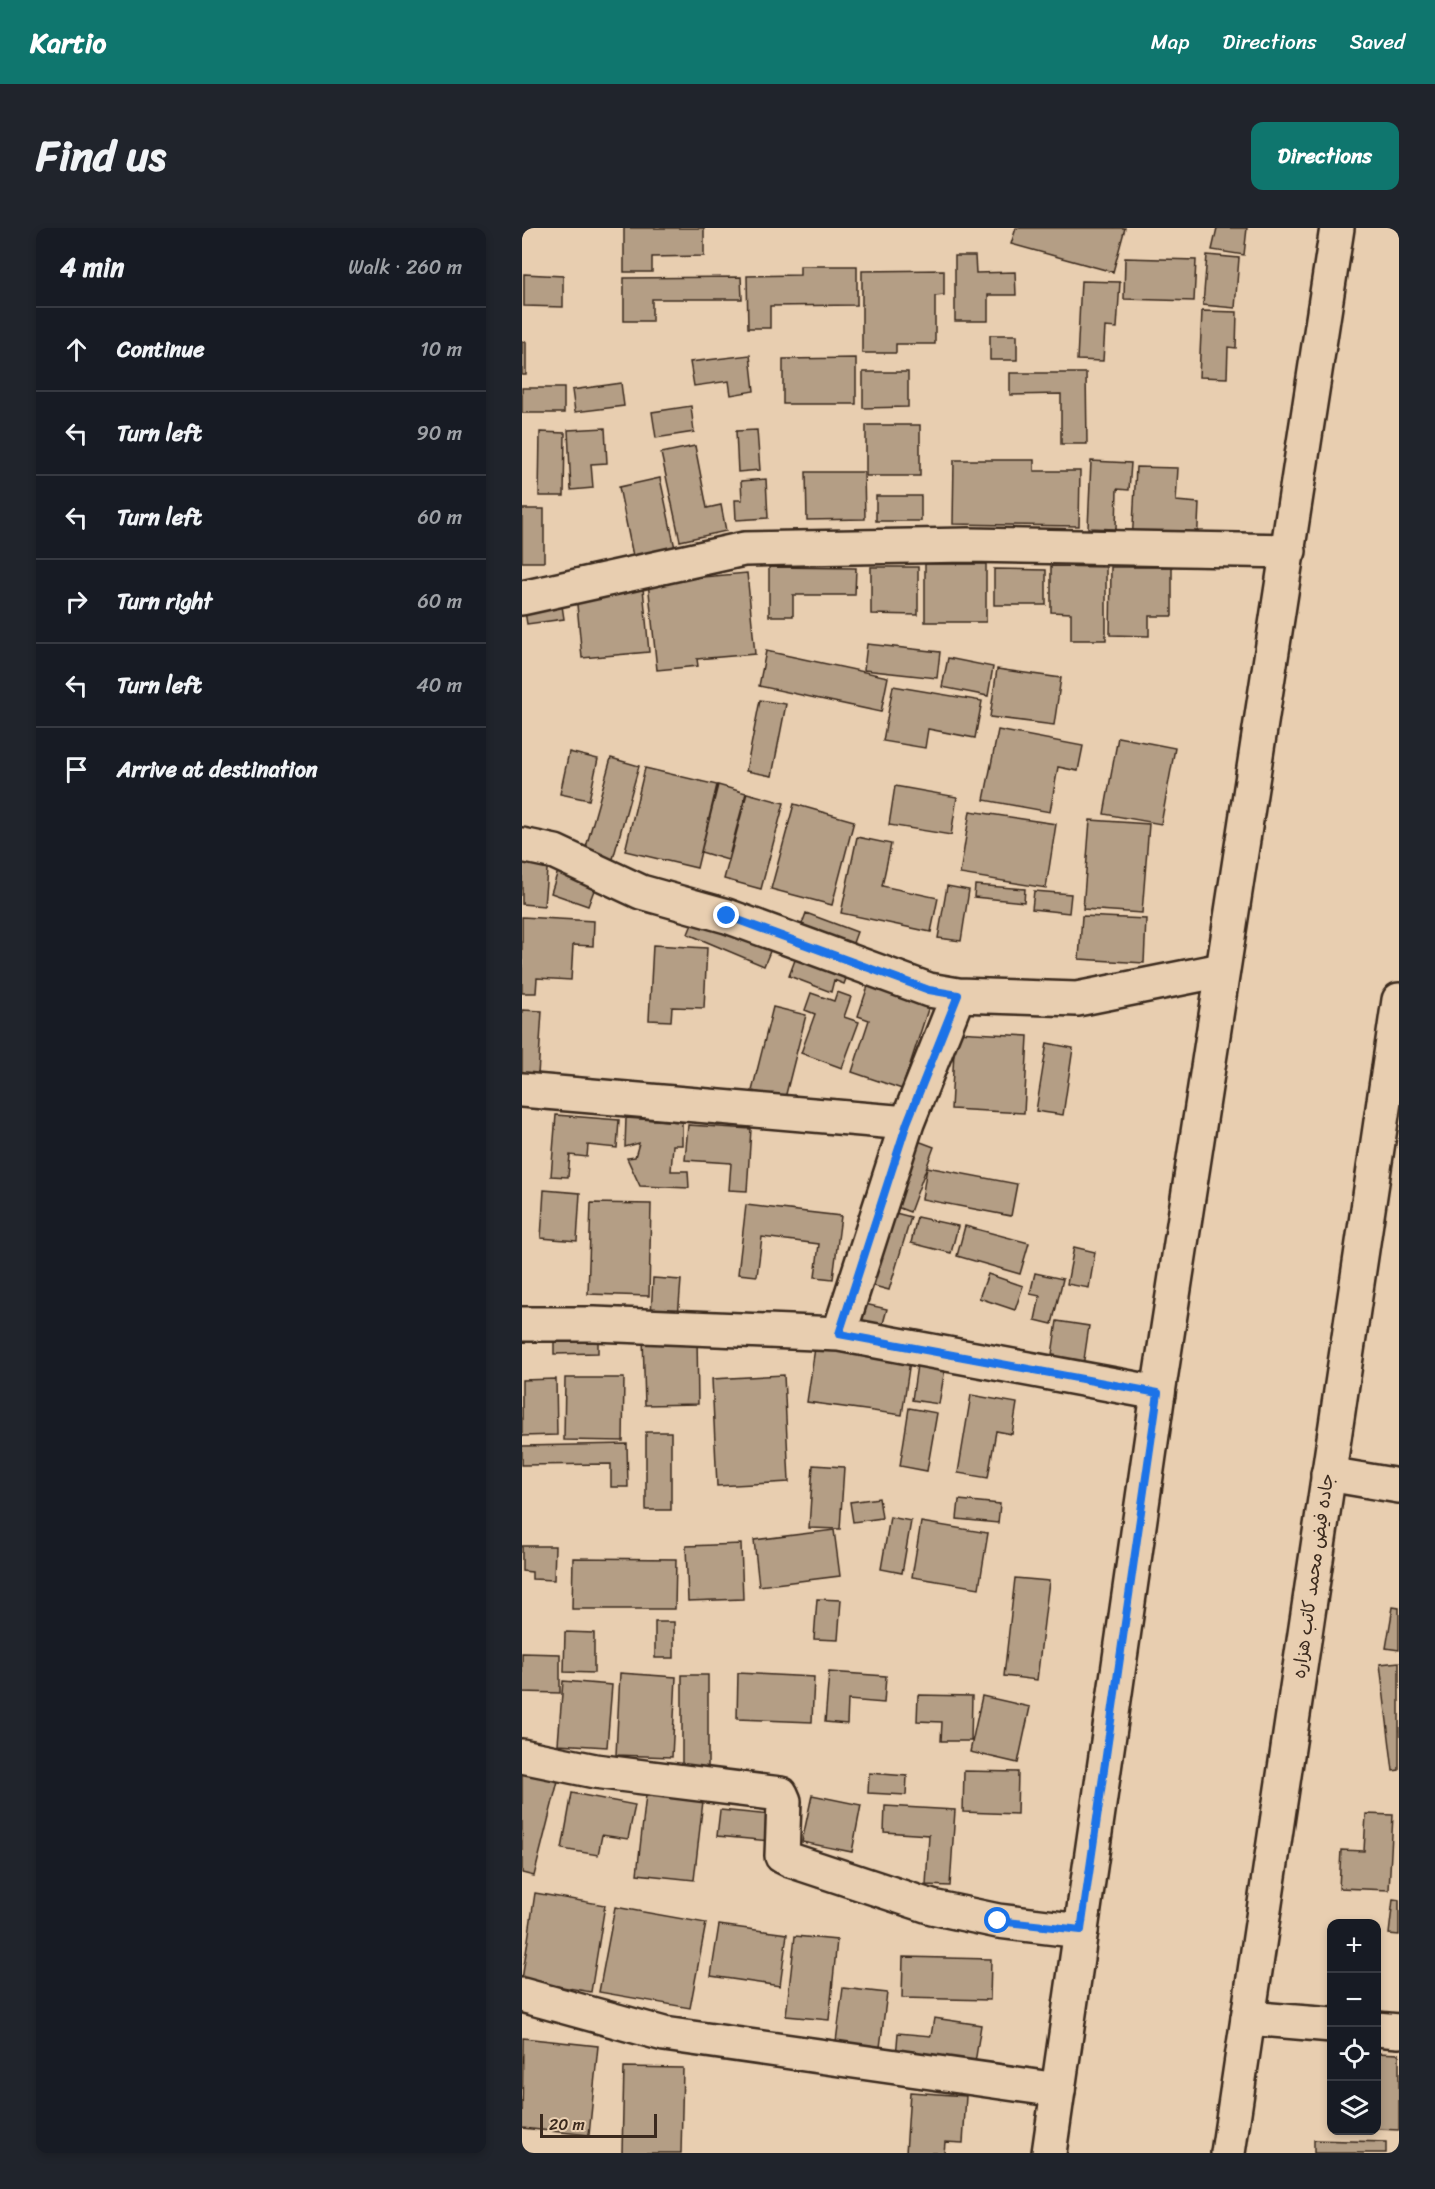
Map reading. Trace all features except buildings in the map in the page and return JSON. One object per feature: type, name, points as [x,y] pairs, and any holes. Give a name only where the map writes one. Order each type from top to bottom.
[{"type":"street","points":[[1049,2153],[1158,1393],[1337,228]]},
{"type":"street","points":[[522,598],[744,549],[968,545],[1289,551]]},
{"type":"street","points":[[522,845],[555,852],[641,892],[727,916],[929,990],[958,995],[1077,999],[1222,970]]},
{"type":"street","points":[[839,1334],[907,1123],[958,995]]},
{"type":"street","name":"جاده فیض محمد کاتب هزاره","points":[[1228,2153],[1328,1474],[1390,1118],[1399,1000]]},
{"type":"street","points":[[522,1090],[907,1123]]},
{"type":"street","points":[[522,1324],[594,1324],[839,1334],[1158,1393]]},
{"type":"street","points":[[1328,1474],[1399,1486]]},
{"type":"street","points":[[522,1756],[595,1771],[781,1794],[784,1801],[782,1856],[790,1860],[932,1907],[998,1921],[1081,1930]]},
{"type":"street","points":[[522,1995],[664,2034],[1058,2090]]},
{"type":"street","points":[[1248,2018],[1327,2025]]},
{"type":"street","points":[[1381,2029],[1399,2031]]},
{"type":"route","points":[[727,916],[929,990],[958,995],[907,1123],[839,1334],[1158,1393],[1081,1930],[998,1921]]}]
